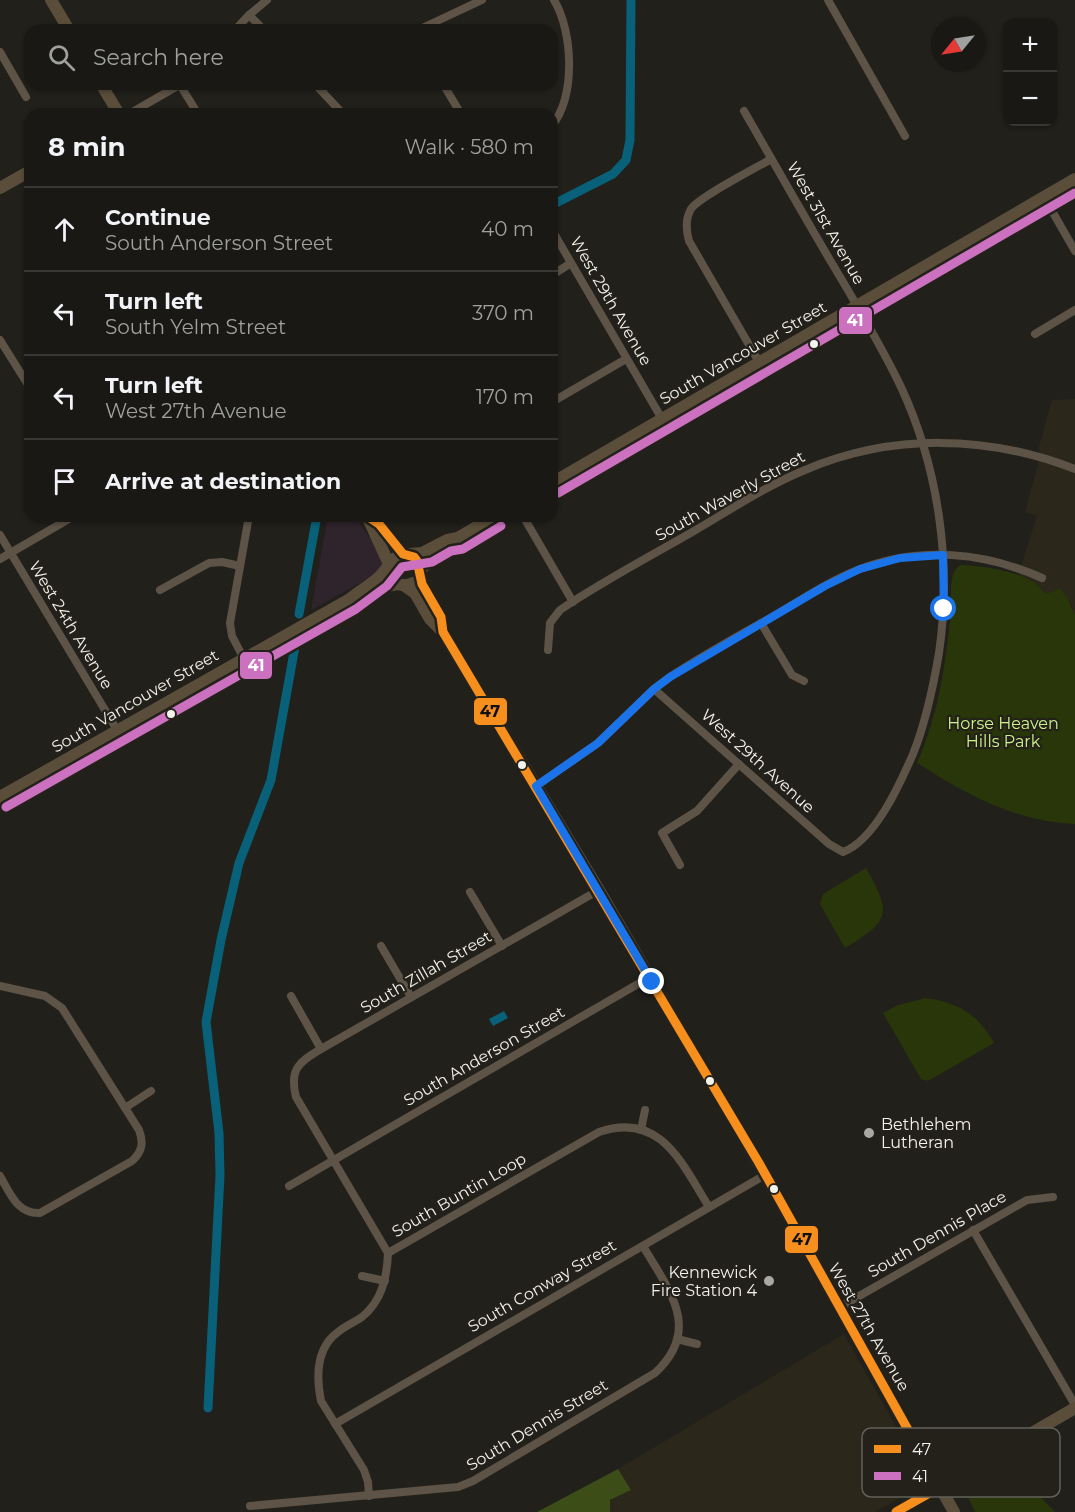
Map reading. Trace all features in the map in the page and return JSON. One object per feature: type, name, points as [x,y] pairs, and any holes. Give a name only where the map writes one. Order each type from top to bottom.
[{"type":"street","points":[[51,0],[65,24]]},
{"type":"street","points":[[241,24],[267,0]]},
{"type":"street","points":[[431,24],[482,0]]},
{"type":"street","points":[[554,0],[564,20],[568,45],[567,90],[558,116]]},
{"type":"street","points":[[828,0],[905,136]]},
{"type":"street","points":[[249,15],[258,24]]},
{"type":"street","points":[[0,52],[26,97]]},
{"type":"street","points":[[105,90],[115,108]]},
{"type":"street","points":[[139,108],[171,90]]},
{"type":"street","points":[[184,90],[195,108]]},
{"type":"street","points":[[321,90],[337,108]]},
{"type":"street","points":[[447,90],[457,108]]},
{"type":"street","name":"West 31st Avenue","points":[[744,111],[857,306],[902,390],[922,442],[936,500],[943,555]]},
{"type":"street","points":[[759,362],[689,241],[687,218],[700,200],[771,159]]},
{"type":"street","points":[[0,188],[24,174]]},
{"type":"street","name":"South Vancouver Street","points":[[558,480],[1075,179]]},
{"type":"street","points":[[1044,197],[1075,251]]},
{"type":"street","name":"West 29th Avenue","points":[[558,240],[662,419]]},
{"type":"street","points":[[558,271],[571,263]]},
{"type":"street","points":[[1035,334],[1075,310]]},
{"type":"street","points":[[0,340],[24,378]]},
{"type":"street","points":[[558,398],[626,358]]},
{"type":"street","name":"South Waverly Street","points":[[548,650],[550,623],[560,610],[768,488],[825,462],[865,450],[922,442],[991,445],[1039,455],[1075,469]]},
{"type":"street","points":[[0,558],[64,522]]},
{"type":"street","points":[[244,658],[232,636],[230,623],[248,522]]},
{"type":"street","name":"West 27th Avenue","points":[[370,522],[389,565],[390,577],[415,593],[430,619],[443,632],[650,976],[907,1428]]},
{"type":"street","name":"West 27th Avenue","points":[[376,522],[393,543],[417,561],[422,584],[441,617],[443,632]]},
{"type":"street","points":[[389,565],[393,558],[422,553],[447,540],[458,538],[485,522]]},
{"type":"street","points":[[526,522],[573,602]]},
{"type":"street","name":"West 24th Avenue","points":[[0,535],[117,730]]},
{"type":"street","points":[[402,585],[414,582],[420,571],[452,548],[458,538]]},
{"type":"street","points":[[536,786],[598,743],[654,689],[676,673],[825,586],[860,569],[900,558],[943,555],[999,561],[1042,578]]},
{"type":"street","name":"West 29th Avenue","points":[[654,689],[829,844],[843,852],[851,849],[860,842],[883,813],[916,747],[933,687],[941,636],[945,588],[943,555]]},
{"type":"street","points":[[160,590],[209,563],[222,562],[240,566]]},
{"type":"street","name":"South Vancouver Street","points":[[0,797],[350,599],[379,577],[389,565]]},
{"type":"street","name":"South Vancouver Street","points":[[350,599],[388,585],[402,585]]},
{"type":"street","points":[[762,623],[792,675],[804,681]]},
{"type":"street","points":[[680,865],[662,833],[697,811],[739,764]]},
{"type":"street","name":"South Zillah Street","points":[[334,1161],[296,1097],[293,1086],[296,1068],[301,1062],[599,890]]},
{"type":"street","points":[[470,892],[502,946]]},
{"type":"street","points":[[381,946],[411,997]]},
{"type":"street","name":"South Anderson Street","points":[[290,1186],[650,976]]},
{"type":"street","points":[[0,986],[45,996],[62,1008],[139,1130],[142,1146],[132,1161],[45,1210],[32,1213],[26,1212],[16,1203],[0,1176]]},
{"type":"street","points":[[291,996],[321,1049]]},
{"type":"street","points":[[125,1108],[151,1091]]},
{"type":"street","points":[[641,1130],[645,1110]]},
{"type":"street","name":"South Buntin Loop","points":[[369,1496],[364,1470],[321,1401],[319,1363],[327,1342],[337,1332],[362,1317],[377,1299],[385,1281],[388,1253],[599,1132],[612,1128],[641,1130],[666,1143],[676,1154],[709,1207]]},
{"type":"street","points":[[334,1161],[388,1253]]},
{"type":"street","name":"South Conway Street","points":[[335,1424],[765,1175]]},
{"type":"street","name":"South Dennis Place","points":[[840,1307],[1027,1200],[1053,1197]]},
{"type":"street","points":[[973,1230],[1075,1407],[1040,1428]]},
{"type":"street","name":"South Dennis Street","points":[[250,1506],[442,1490],[473,1481],[655,1373],[672,1355],[677,1339],[678,1313],[675,1300],[643,1246]]},
{"type":"street","points":[[362,1276],[385,1281]]},
{"type":"street","points":[[677,1339],[697,1344]]},
{"type":"street","points":[[896,1512],[922,1497]]},
{"type":"street","name":"West 27th Avenue","points":[[946,1497],[954,1512]]},
{"type":"shaded area","points":[[1075,399],[1075,615],[1070,602],[1059,588],[1045,593],[1037,584],[1018,576],[1037,516],[1025,512],[1052,400]]},
{"type":"shaded area","points":[[327,522],[359,522],[369,537],[378,545],[384,559],[382,567],[373,576],[311,610]]},
{"type":"shaded area","points":[[844,1334],[897,1428],[862,1428],[862,1497],[902,1497],[875,1512],[610,1512],[610,1501],[631,1490],[618,1469]]},
{"type":"green space","name":"Horse Heaven Hills Park","points":[[960,565],[989,568],[1018,575],[1035,583],[1045,593],[1059,588],[1067,597],[1075,615],[1075,824],[1053,822],[1011,812],[973,796],[917,763],[931,726],[940,690],[951,613],[952,580],[953,574]]},
{"type":"green space","points":[[866,868],[880,896],[883,906],[882,915],[871,931],[845,948],[820,904],[823,894]]},
{"type":"green space","points":[[925,998],[957,1006],[966,1011],[981,1024],[994,1043],[928,1081],[921,1079],[883,1013],[898,1005]]},
{"type":"green space","points":[[618,1469],[631,1490],[610,1500],[610,1512],[537,1512]]},
{"type":"green space","points":[[968,1497],[1040,1497],[1055,1512],[975,1512]]},
{"type":"water","points":[[504,1011],[508,1018],[493,1026],[489,1019]]},
{"type":"waterway","points":[[558,202],[613,174],[626,160],[630,140],[631,0]]},
{"type":"waterway","points":[[299,614],[316,522]]},
{"type":"waterway","points":[[208,1408],[220,1175],[219,1133],[206,1022],[221,940],[239,863],[271,780],[296,641]]},
{"type":"transit line","name":"41","points":[[558,493],[1075,193]]},
{"type":"transit line","name":"47","points":[[376,522],[403,554],[414,557],[417,561],[422,584],[441,617],[443,632],[759,1163],[907,1428]]},
{"type":"transit line","name":"41","points":[[6,807],[356,609],[387,586],[402,567],[432,562],[451,551],[463,549],[501,526]]},
{"type":"transit line","name":"47","points":[[896,1512],[922,1497]]},
{"type":"place","name":"Bethlehem Lutheran","points":[[869,1133]]},
{"type":"place","name":"Kennewick Fire Station 4","points":[[769,1281]]},
{"type":"route","points":[[652,982],[536,786],[598,743],[654,689],[670,677],[825,586],[860,569],[900,558],[943,555],[944,609]]}]
